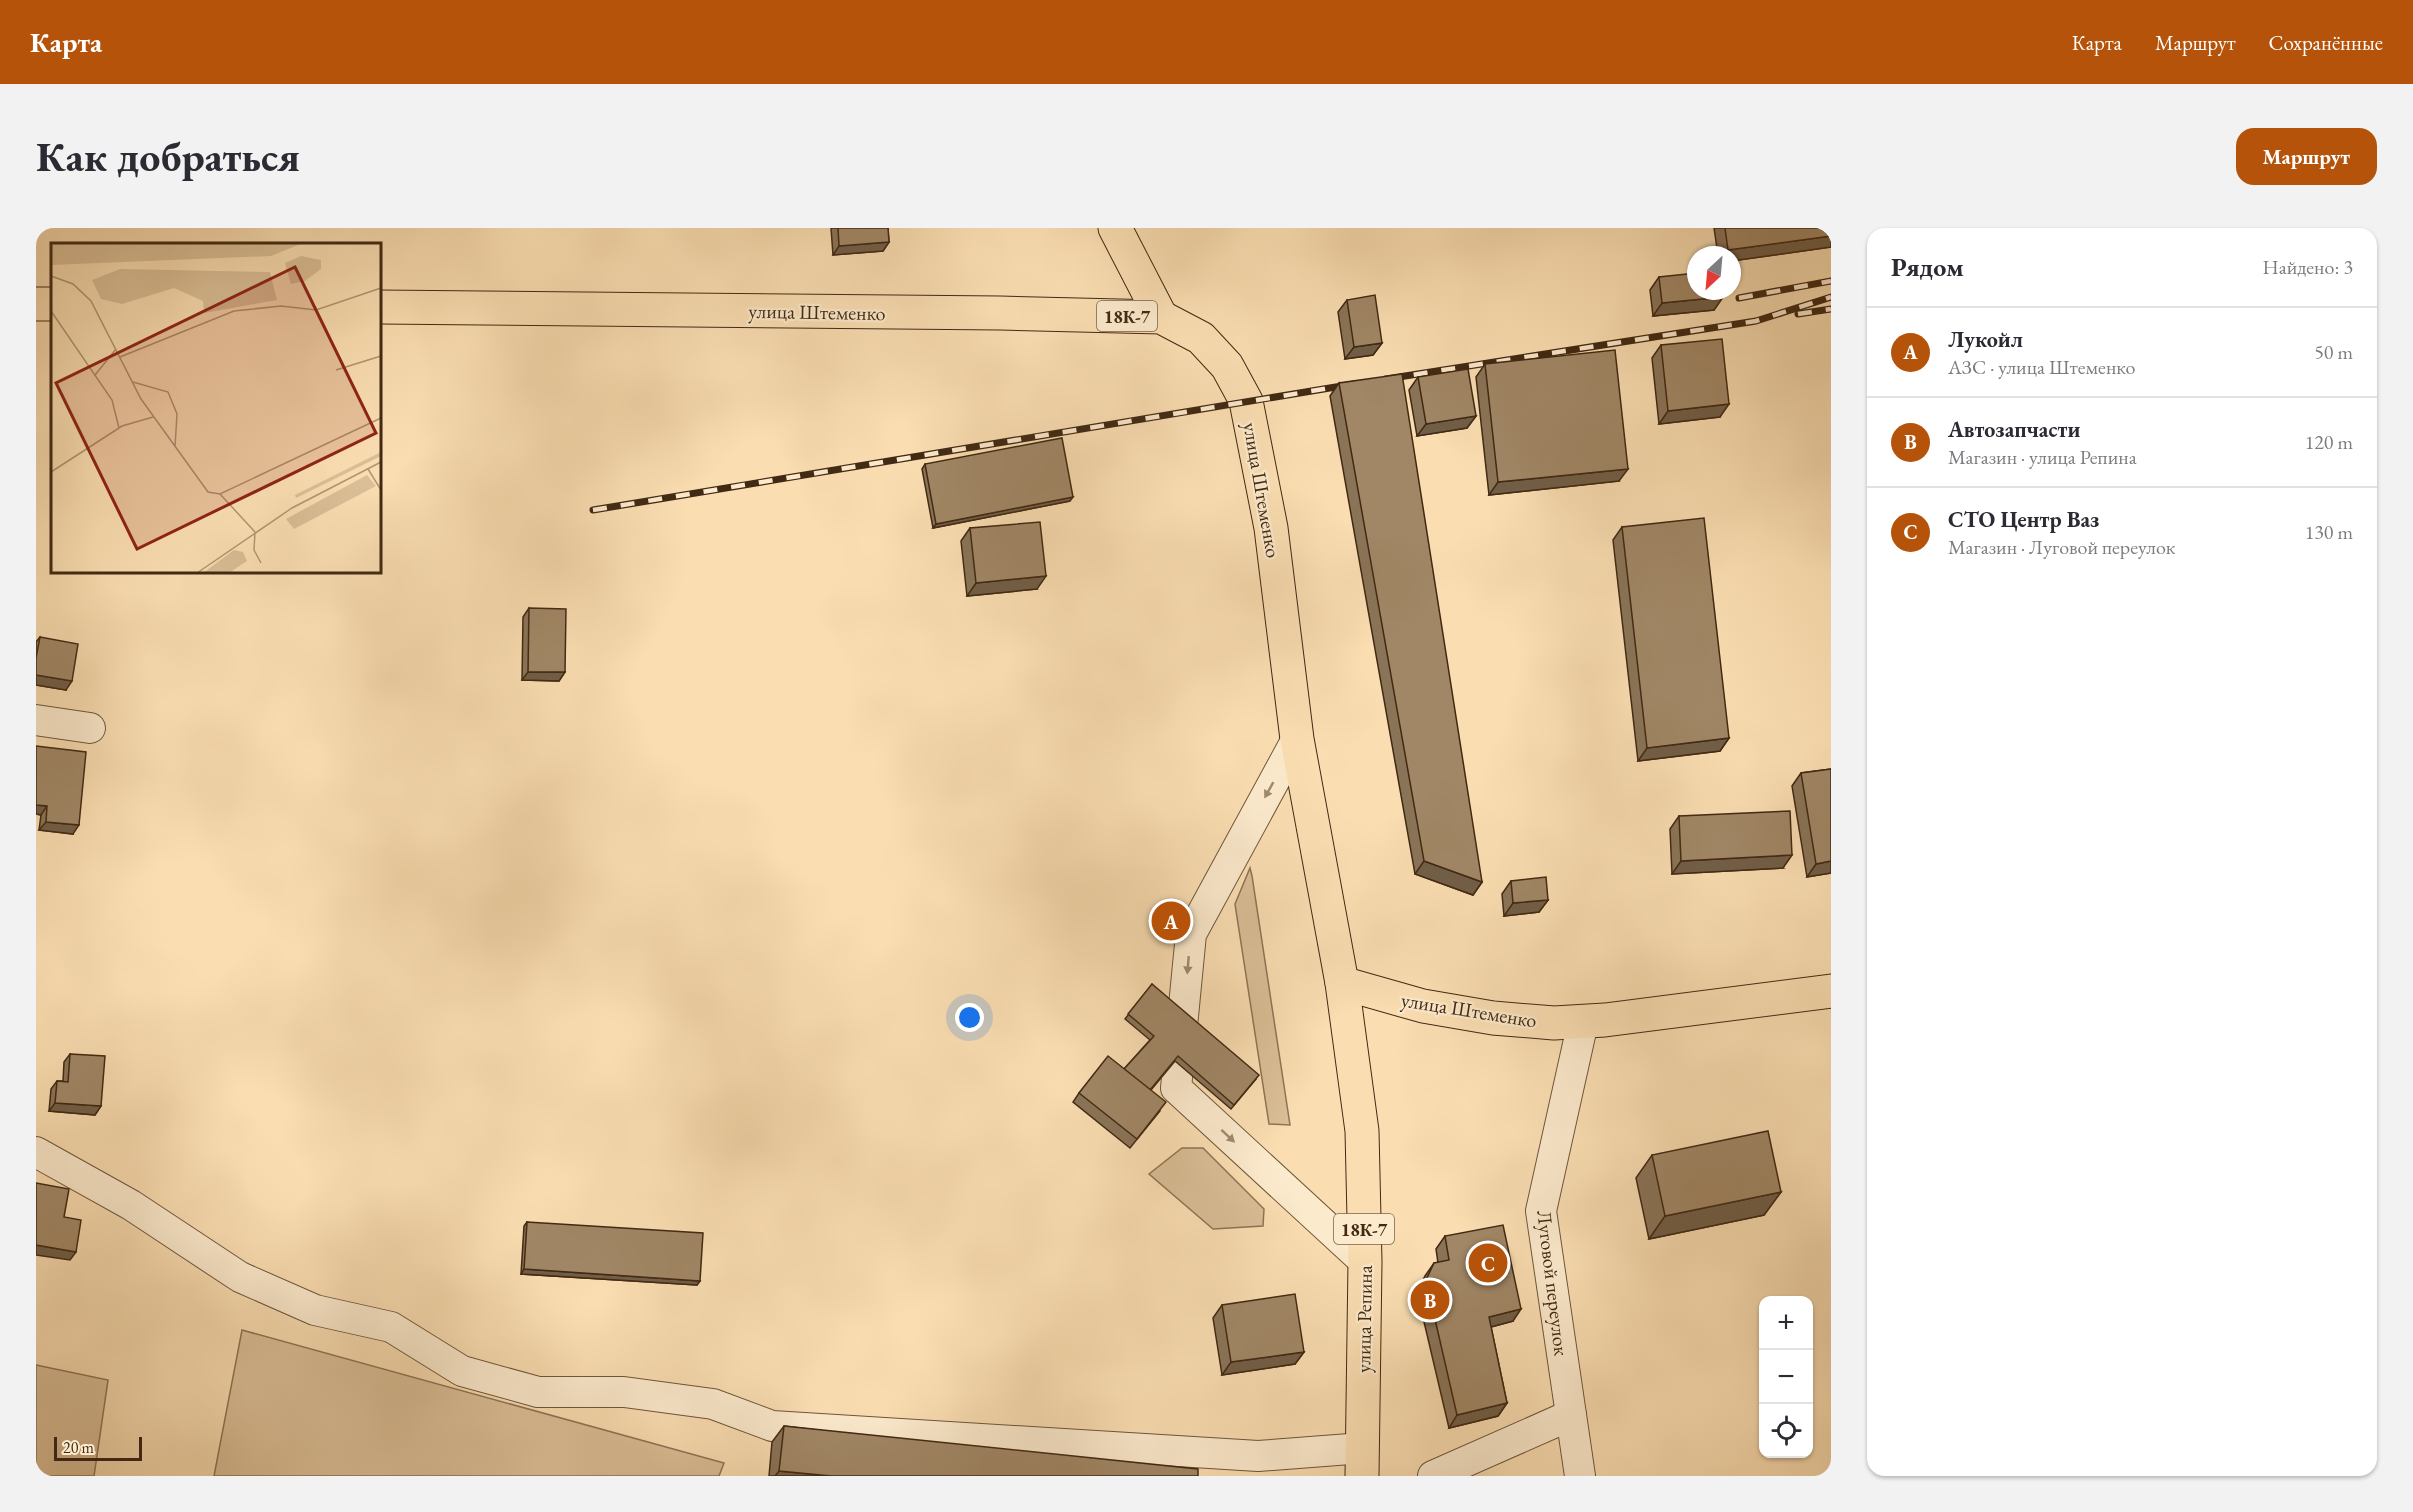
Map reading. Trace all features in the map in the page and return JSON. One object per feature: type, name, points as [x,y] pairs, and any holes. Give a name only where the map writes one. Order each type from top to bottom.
[{"type":"main road","points":[[1115,228],[1161,317]]},
{"type":"main road","name":"улица Штеменко","points":[[381,307],[1000,313],[1161,317],[1201,339],[1227,366],[1246,401],[1271,528],[1297,739],[1342,983],[1423,1006],[1493,1018],[1554,1023],[1583,1022],[1831,991]]},
{"type":"main road","name":"улица Репина","points":[[1342,983],[1362,1131],[1365,1262],[1362,1462]]},
{"type":"street","points":[[36,720],[90,728]]},
{"type":"street","points":[[1297,739],[1191,934],[1176,1088],[1365,1262]]},
{"type":"street","name":"Луговой переулок","points":[[1580,1476],[1541,1211],[1583,1022]]},
{"type":"street","points":[[36,1152],[131,1205],[240,1277],[315,1310],[391,1327],[462,1371],[538,1392],[624,1392],[713,1404],[772,1426],[1362,1462]]},
{"type":"street","points":[[1433,1476],[1571,1414]]},
{"type":"shaded area","points":[[1250,868],[1290,1125],[1269,1124],[1235,904]]},
{"type":"shaded area","points":[[1182,1148],[1203,1148],[1264,1209],[1263,1226],[1213,1229],[1149,1174]]},
{"type":"shaded area","points":[[242,1330],[724,1463],[719,1476],[214,1476]]},
{"type":"shaded area","points":[[36,1365],[108,1380],[94,1476],[36,1476]]},
{"type":"building","points":[[838,228],[888,228],[889,242],[839,246]]},
{"type":"building","points":[[1725,228],[1831,228],[1831,236],[1741,248],[1741,246],[1727,246]]},
{"type":"building","points":[[1687,274],[1687,300],[1692,300],[1662,303],[1659,277]]},
{"type":"building","points":[[1375,295],[1382,343],[1354,347],[1347,300]]},
{"type":"building","points":[[1722,339],[1729,404],[1668,411],[1661,345]]},
{"type":"building","points":[[1615,350],[1628,469],[1498,482],[1485,364]]},
{"type":"building","points":[[1468,369],[1476,416],[1426,424],[1418,377]]},
{"type":"building","points":[[1402,374],[1482,882],[1424,861],[1339,383]]},
{"type":"building","points":[[1062,438],[1073,497],[936,524],[925,464]]},
{"type":"building","points":[[1704,518],[1729,738],[1647,748],[1622,527]]},
{"type":"building","points":[[1040,522],[1046,576],[976,583],[970,528]]},
{"type":"building","points":[[529,608],[566,609],[565,672],[528,672]]},
{"type":"building","points":[[40,637],[78,644],[72,681],[36,675]]},
{"type":"building","points":[[36,746],[86,752],[79,825],[46,822],[47,806],[36,805]]},
{"type":"building","points":[[1831,769],[1831,861],[1816,864],[1801,773]]},
{"type":"building","points":[[1790,811],[1792,855],[1681,861],[1679,816]]},
{"type":"building","points":[[1546,877],[1548,900],[1513,903],[1511,881]]},
{"type":"building","points":[[1152,984],[1259,1075],[1234,1105],[1178,1056],[1150,1090],[1124,1069],[1154,1036],[1128,1014]]},
{"type":"building","points":[[70,1054],[105,1056],[101,1106],[55,1103],[57,1081],[68,1082]]},
{"type":"building","points":[[1108,1056],[1166,1102],[1137,1139],[1079,1093]]},
{"type":"building","points":[[1768,1131],[1781,1192],[1665,1216],[1652,1155]]},
{"type":"building","points":[[36,1183],[69,1189],[64,1217],[81,1220],[76,1252],[36,1245]]},
{"type":"building","points":[[527,1222],[703,1233],[700,1281],[524,1269]]},
{"type":"building","points":[[1503,1225],[1521,1309],[1489,1317],[1507,1403],[1457,1415],[1426,1280],[1434,1263],[1449,1260],[1445,1236]]},
{"type":"building","points":[[1295,1294],[1304,1352],[1231,1362],[1222,1305]]},
{"type":"building","points":[[784,1426],[1198,1469],[1198,1476],[831,1476],[779,1471]]},
{"type":"railway","points":[[1741,298],[1831,281]]},
{"type":"railway","points":[[1386,379],[1756,321],[1831,297]]},
{"type":"railway","points":[[1798,314],[1831,309]]},
{"type":"railway","points":[[593,510],[1354,384]]},
{"type":"place","name":"Лукойл","points":[[1171,921]]},
{"type":"place","name":"СТО Центр Ваз","points":[[1488,1263]]},
{"type":"place","name":"Автозапчасти","points":[[1430,1300]]}]
